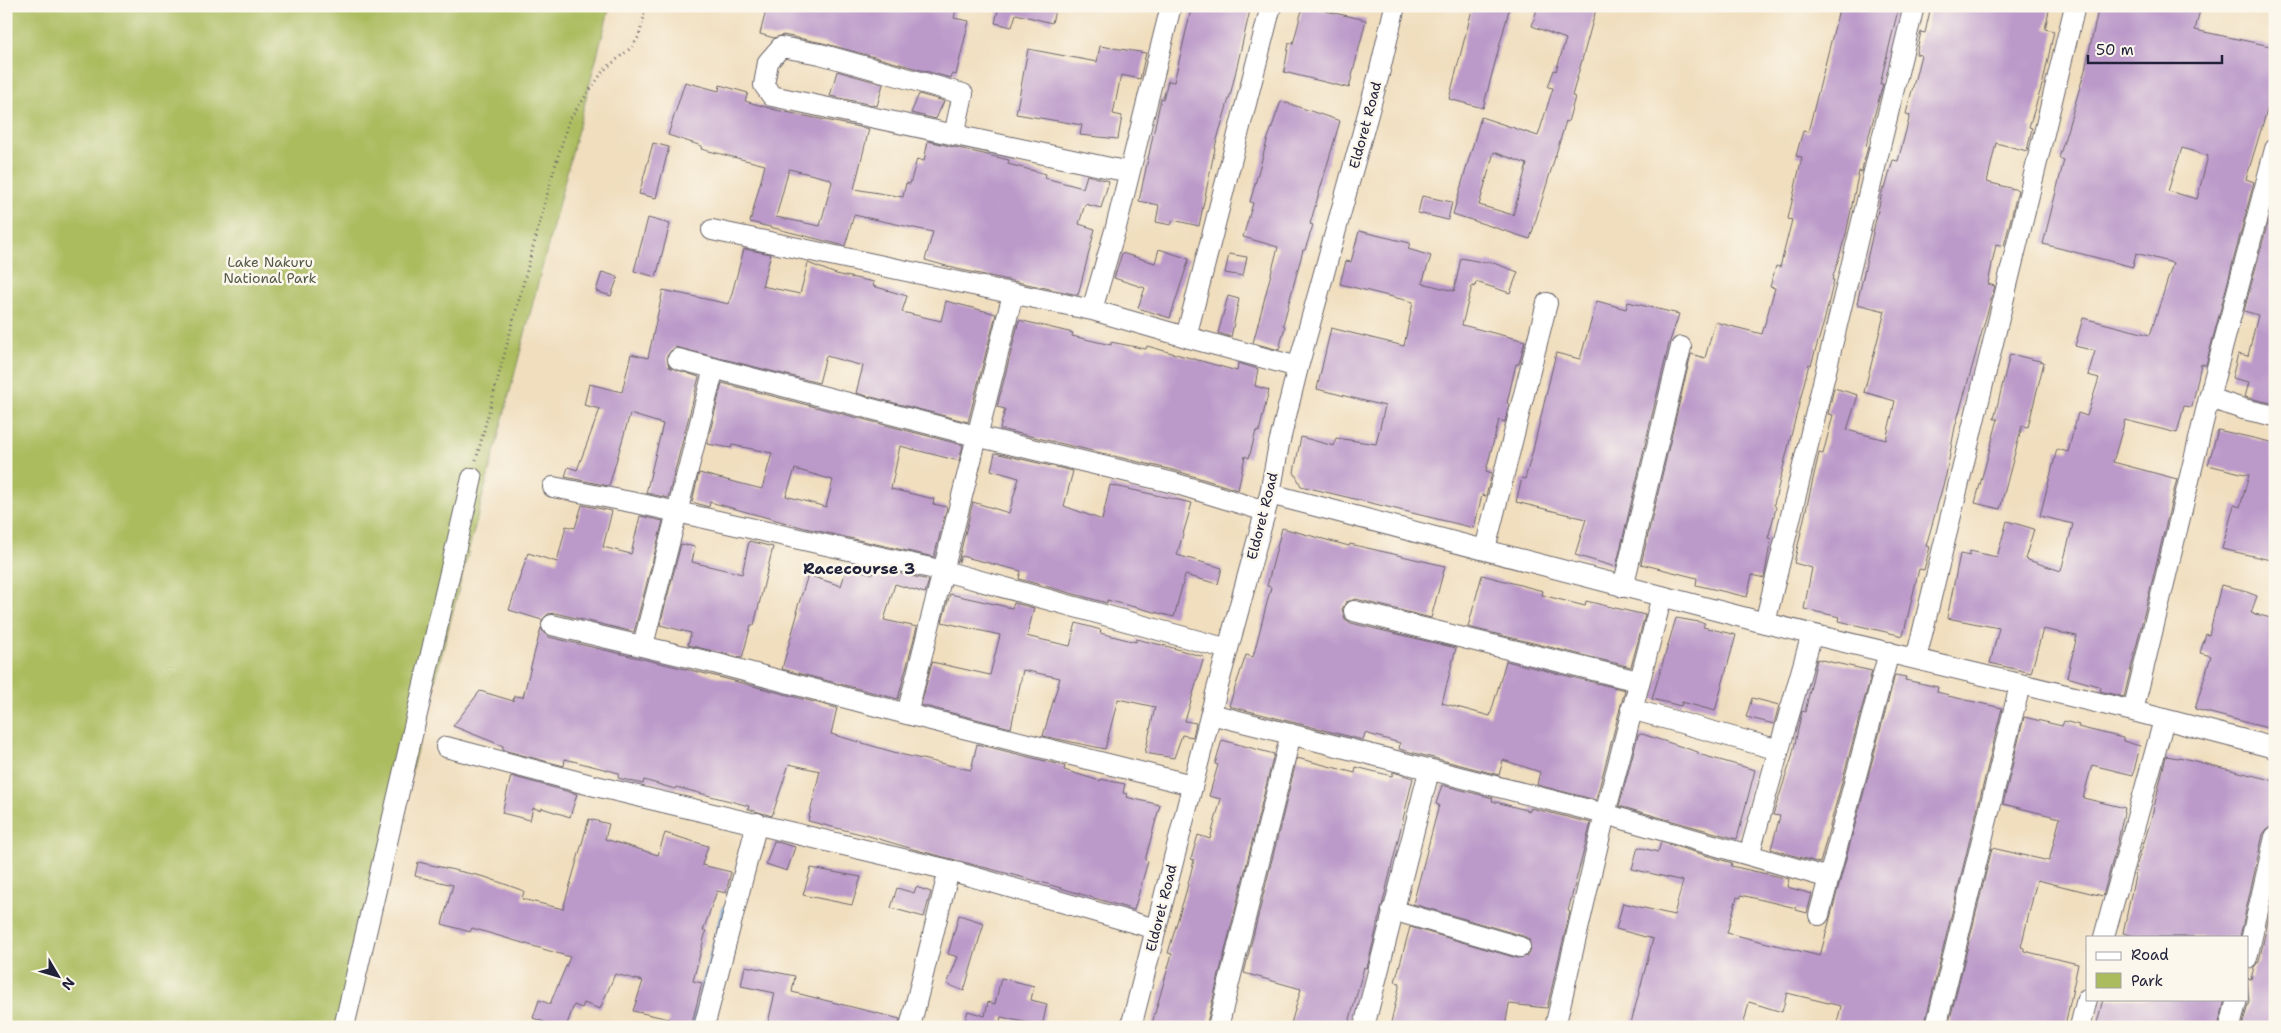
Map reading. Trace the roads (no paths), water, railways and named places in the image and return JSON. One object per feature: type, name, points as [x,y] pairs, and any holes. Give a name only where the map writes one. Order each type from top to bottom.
[{"type":"street","points":[[1092,310],[1116,227],[1171,6]]},
{"type":"street","points":[[1186,337],[1270,6]]},
{"type":"street","name":"Eldoret Road","points":[[1130,1027],[1192,785],[1268,502],[1279,444],[1298,367],[1379,74],[1395,6]]},
{"type":"street","points":[[1765,623],[1914,6]]},
{"type":"street","points":[[1916,659],[2075,6]]},
{"type":"street","points":[[954,135],[963,94],[864,65],[781,47],[768,62],[764,85],[772,96],[954,135],[1129,172]]},
{"type":"street","points":[[2133,711],[2209,398],[2275,149]]},
{"type":"street","points":[[712,230],[1092,310],[1298,367]]},
{"type":"street","points":[[907,714],[1012,294]]},
{"type":"street","points":[[1485,549],[1547,303]]},
{"type":"street","points":[[1623,587],[1681,347]]},
{"type":"street","points":[[678,359],[976,436],[1174,483],[1485,549],[1765,623],[2133,711],[2275,748]]},
{"type":"street","points":[[643,646],[714,368]]},
{"type":"street","points":[[2209,398],[2243,409],[2275,416]]},
{"type":"street","points":[[344,1027],[472,478]]},
{"type":"street","points":[[553,487],[641,504],[944,571],[1228,649]]},
{"type":"street","points":[[1555,1027],[1631,709],[1662,596]]},
{"type":"street","points":[[1354,611],[1638,681]]},
{"type":"street","points":[[552,625],[643,646],[1192,785]]},
{"type":"street","points":[[1749,855],[1812,634]]},
{"type":"street","points":[[1819,915],[1889,652]]},
{"type":"street","points":[[1936,1027],[2020,685]]},
{"type":"street","points":[[1631,709],[1779,750]]},
{"type":"street","points":[[1211,714],[1429,771],[1605,814],[1829,878]]},
{"type":"street","points":[[2104,936],[2164,720]]},
{"type":"street","points":[[1218,1027],[1290,734]]},
{"type":"street","points":[[446,747],[587,784],[949,870],[1156,929]]},
{"type":"street","points":[[1364,1027],[1392,910],[1429,771]]},
{"type":"street","points":[[704,1027],[757,823]]},
{"type":"street","points":[[2248,954],[2275,837]]},
{"type":"street","points":[[910,1027],[949,870]]},
{"type":"street","points":[[1392,910],[1520,946]]},
{"type":"street","points":[[2080,1027],[2087,1000]]},
{"type":"street","points":[[2230,1027],[2237,1000]]},
{"type":"waterway","points":[[693,1027],[724,909]]},
{"type":"district","name":"Racecourse 3","points":[[859,568]]},
{"type":"park label","name":"Lake Nakuru National Park","points":[[270,270]]}]
